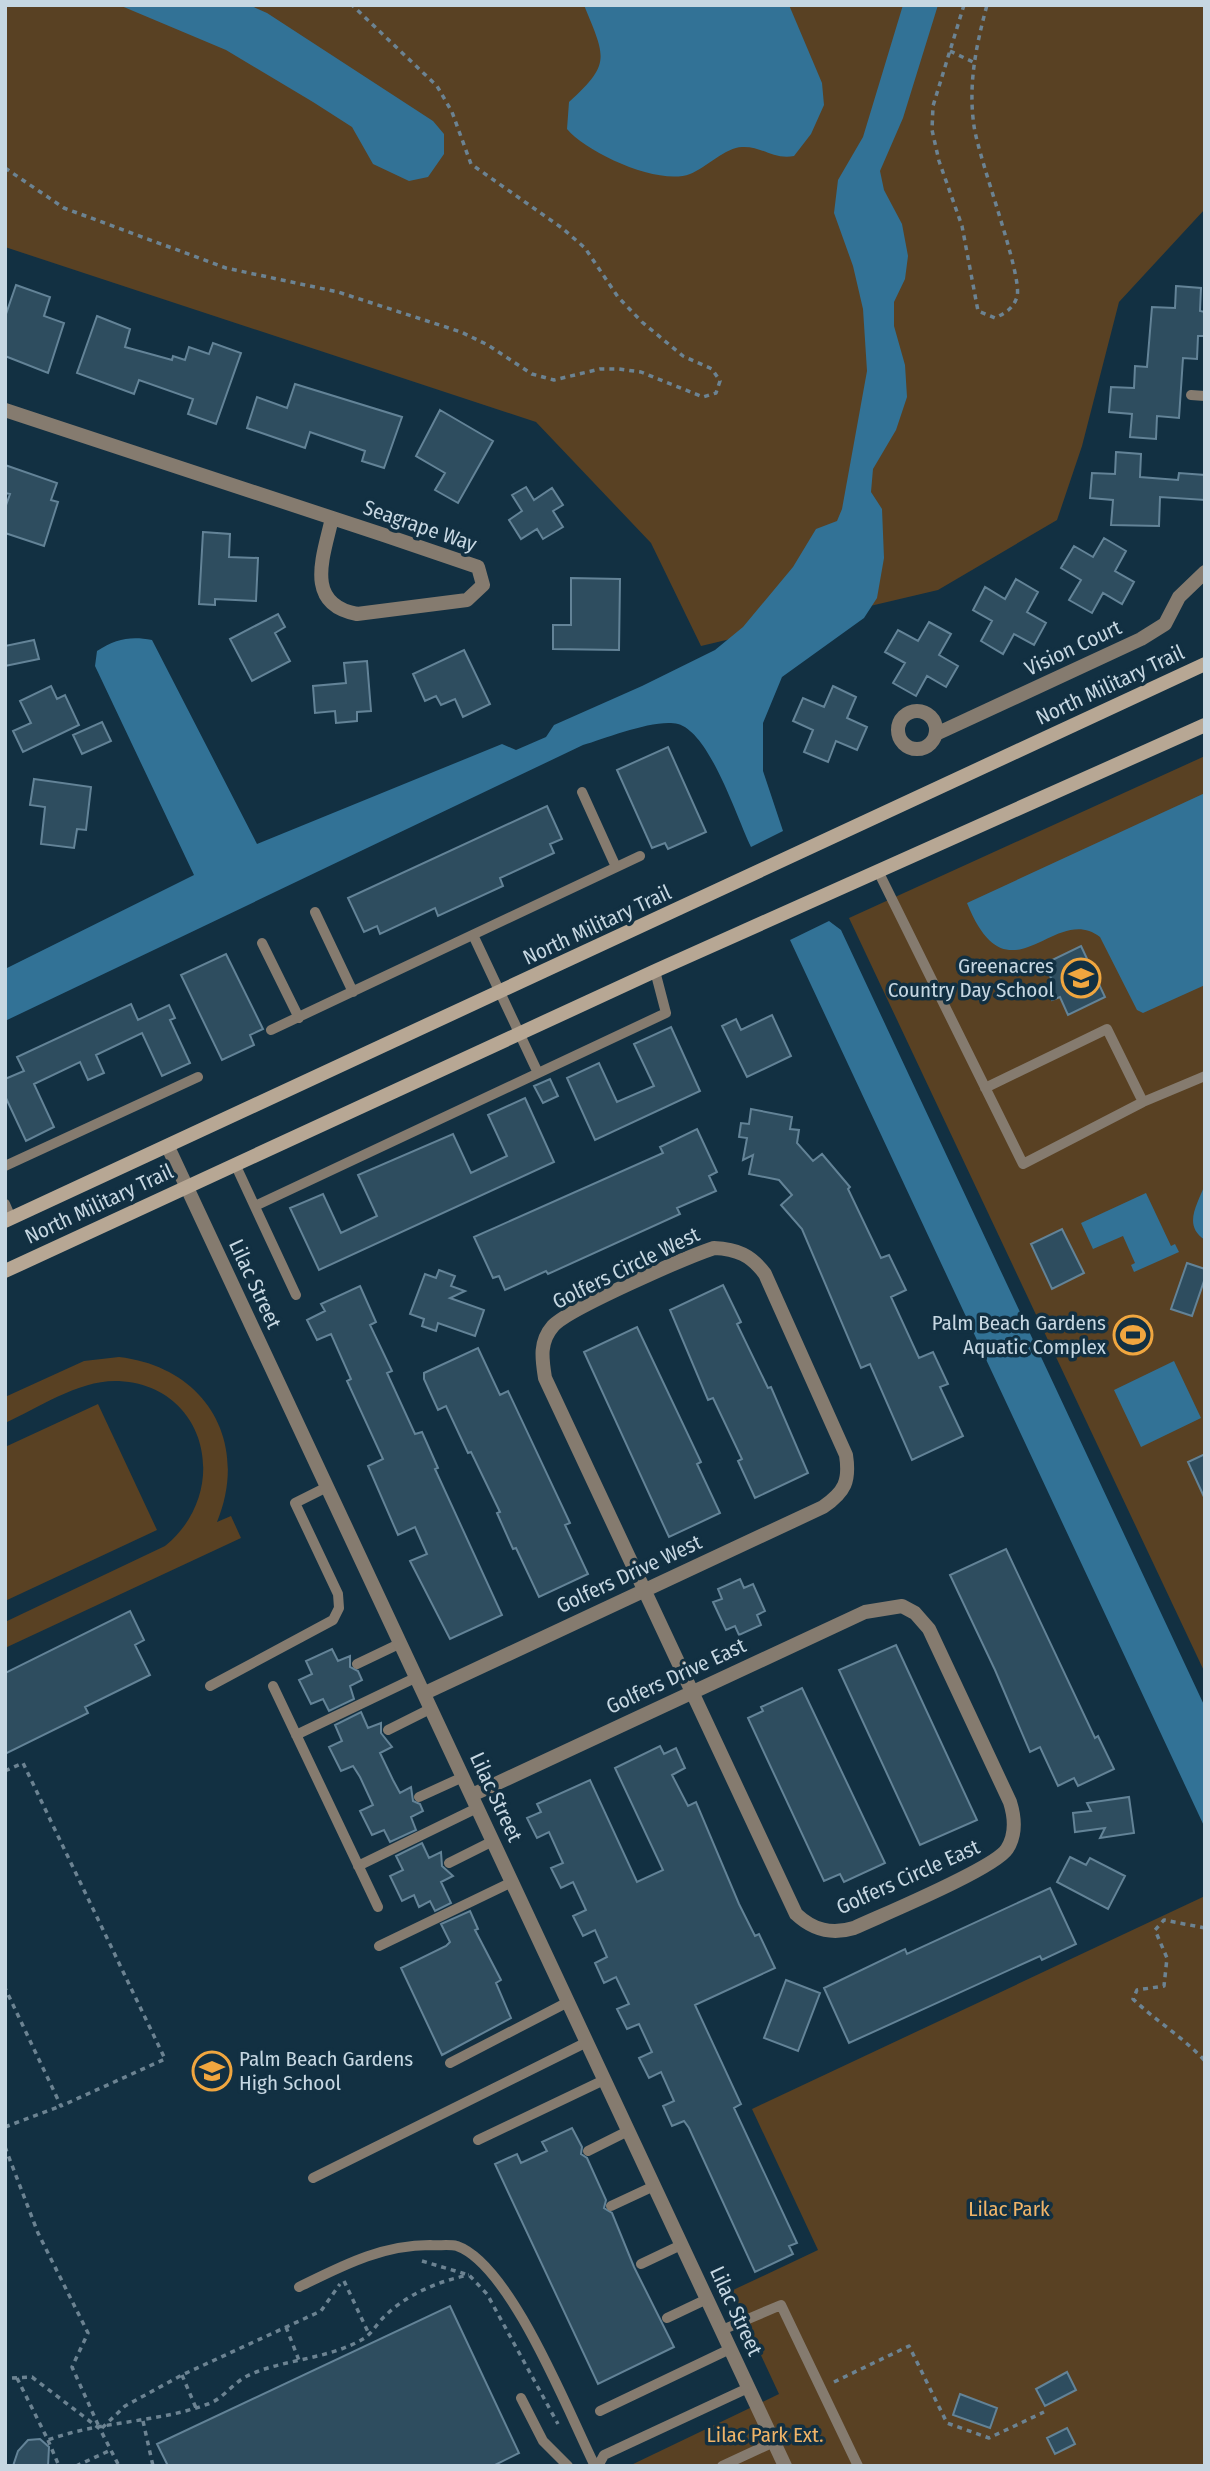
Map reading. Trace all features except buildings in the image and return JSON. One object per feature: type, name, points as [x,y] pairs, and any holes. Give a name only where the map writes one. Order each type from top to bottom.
[{"type":"main road","name":"North Military Trail","points":[[8,1220],[1205,664]]},
{"type":"main road","name":"North Military Trail","points":[[5,1270],[655,971],[1205,725]]},
{"type":"street","name":"Seagrape Way","points":[[5,410],[332,518],[478,567],[482,585],[467,600],[357,614],[341,611],[328,600],[319,577],[332,518]]},
{"type":"street","name":"Vision Court","points":[[936,734],[1141,639],[1165,624],[1179,597],[1205,572]]},
{"type":"street","name":"Lilac Street","points":[[168,1147],[785,2466]]},
{"type":"street","name":"Golfers Circle West","points":[[692,1692],[545,1378],[541,1354],[544,1340],[562,1318],[702,1252],[723,1248],[744,1253],[765,1274],[846,1455],[849,1473],[846,1487]]},
{"type":"street","name":"Golfers Drive West","points":[[425,1693],[823,1507],[846,1487]]},
{"type":"street","name":"Golfers Drive East","points":[[474,1801],[692,1692],[865,1612],[902,1606]]},
{"type":"street","name":"Golfers Circle East","points":[[692,1692],[796,1914],[820,1930],[841,1932],[854,1928],[995,1861],[1012,1838],[1014,1815],[1010,1802],[929,1629],[915,1613],[902,1606]]},
{"type":"lane","points":[[1191,395],[1205,396]]},
{"type":"lane","points":[[582,792],[616,867]]},
{"type":"lane","points":[[271,1030],[639,856]]},
{"type":"lane","points":[[878,871],[1023,1164],[1143,1102],[1205,1076]]},
{"type":"lane","points":[[315,912],[353,992]]},
{"type":"lane","points":[[473,935],[522,1034],[538,1073]]},
{"type":"lane","points":[[262,943],[299,1018]]},
{"type":"lane","points":[[255,1206],[666,1013],[655,971]]},
{"type":"lane","points":[[985,1088],[1107,1029],[1143,1102]]},
{"type":"lane","points":[[5,1166],[198,1077]]},
{"type":"lane","points":[[235,1164],[296,1295]]},
{"type":"lane","points":[[5,1204],[8,1220]]},
{"type":"lane","points":[[210,1686],[333,1620],[339,1608],[338,1594],[295,1503],[327,1487]]},
{"type":"lane","points":[[357,1664],[401,1643]]},
{"type":"lane","points":[[296,1735],[417,1678]]},
{"type":"lane","points":[[273,1686],[378,1907]]},
{"type":"lane","points":[[388,1730],[432,1708]]},
{"type":"lane","points":[[419,1797],[463,1777]]},
{"type":"lane","points":[[358,1866],[474,1801]]},
{"type":"lane","points":[[449,1863],[493,1841]]},
{"type":"lane","points":[[379,1947],[512,1882]]},
{"type":"lane","points":[[450,2063],[568,2003]]},
{"type":"lane","points":[[313,2178],[587,2042]]},
{"type":"lane","points":[[478,2140],[604,2080]]},
{"type":"lane","points":[[588,2151],[628,2131]]},
{"type":"lane","points":[[611,2206],[654,2186]]},
{"type":"lane","points":[[299,2287],[383,2249],[405,2245],[456,2246],[480,2262],[510,2295],[596,2466],[604,2455],[748,2388]]},
{"type":"lane","points":[[641,2264],[681,2245]]},
{"type":"lane","points":[[667,2318],[707,2299]]},
{"type":"lane","points":[[722,2330],[781,2305],[858,2466]]},
{"type":"lane","points":[[600,2411],[730,2349]]},
{"type":"lane","points":[[521,2398],[543,2441],[568,2466]]},
{"type":"lane","points":[[722,2466],[774,2442]]},
{"type":"path","points":[[5,168],[64,208],[226,268],[338,292],[461,332],[532,374],[554,380],[600,369],[619,369],[641,372],[703,397],[716,393],[720,381],[712,369],[684,356],[642,322],[618,296],[585,248],[525,199],[471,164],[453,112],[437,86],[352,5]]},
{"type":"path","points":[[964,5],[933,106],[932,130],[939,161],[962,226],[975,302],[978,310],[995,318],[1009,311],[1018,295],[1015,271],[974,127],[974,62],[988,5]]},
{"type":"path","points":[[950,51],[974,62]]},
{"type":"path","points":[[5,1771],[23,1763],[165,2059],[61,2106],[5,2127]]},
{"type":"path","points":[[1205,1928],[1164,1920],[1155,1930],[1167,1958],[1164,1986],[1137,1990],[1133,1999],[1185,2040],[1205,2061]]},
{"type":"path","points":[[5,1988],[61,2106]]},
{"type":"path","points":[[5,2147],[38,2233],[88,2333],[72,2367],[119,2466]]},
{"type":"path","points":[[420,2260],[469,2275],[487,2294],[563,2435]]},
{"type":"path","points":[[48,2441],[74,2431],[143,2421],[212,2403],[246,2376],[341,2349],[369,2334],[386,2315],[417,2293],[432,2288],[440,2281],[469,2275]]},
{"type":"path","points":[[100,2429],[125,2406],[182,2375],[321,2311],[343,2281],[351,2277]]},
{"type":"path","points":[[343,2281],[369,2334]]},
{"type":"path","points":[[286,2327],[300,2362]]},
{"type":"path","points":[[821,2388],[909,2346],[947,2423],[989,2438],[1044,2412]]},
{"type":"path","points":[[182,2375],[196,2408]]},
{"type":"path","points":[[59,2466],[14,2378],[32,2377],[100,2429]]},
{"type":"path","points":[[143,2421],[153,2466]]},
{"type":"path","points":[[76,2466],[111,2450]]},
{"type":"green space","points":[[5,5],[1205,5],[1205,209],[1119,302],[1082,446],[1057,520],[938,590],[701,646],[651,543],[536,422],[5,247]]},
{"type":"green space","points":[[1205,756],[1205,1673],[849,918]]},
{"type":"green space","points":[[119,1357],[149,1364],[175,1376],[197,1392],[213,1413],[223,1437],[228,1463],[226,1492],[217,1522],[231,1516],[241,1538],[5,1648],[5,1622],[165,1546],[186,1524],[198,1499],[203,1472],[200,1446],[191,1421],[173,1401],[150,1387],[119,1381],[90,1384],[60,1395],[5,1423],[5,1397],[84,1361]]},
{"type":"green space","points":[[98,1404],[157,1530],[5,1601],[5,1447]]},
{"type":"green space","name":"Lilac Park","points":[[1205,1896],[1205,2466],[629,2466],[779,2394],[731,2291],[818,2250],[752,2109]]},
{"type":"water","points":[[119,5],[249,5],[267,13],[433,121],[444,134],[444,154],[428,177],[409,181],[373,164],[352,127],[313,102],[226,50]]},
{"type":"water","points":[[584,5],[789,5],[822,83],[824,105],[811,134],[794,156],[780,156],[749,147],[736,148],[690,174],[677,176],[661,175],[624,165],[590,148],[567,129],[569,102],[592,78],[600,58],[597,37]]},
{"type":"water","points":[[903,5],[938,5],[903,118],[880,171],[884,190],[902,224],[908,256],[905,279],[894,302],[894,326],[905,365],[907,397],[896,430],[873,469],[871,492],[882,509],[884,558],[877,598],[864,618],[782,677],[763,723],[763,771],[783,831],[751,847],[721,777],[701,743],[690,731],[678,724],[644,726],[583,745],[5,1021],[5,969],[194,875],[95,666],[97,651],[123,640],[152,640],[257,844],[502,744],[516,750],[546,737],[554,725],[715,650],[743,627],[793,567],[816,529],[837,521],[842,509],[867,371],[863,309],[853,266],[834,213],[838,180],[863,137]]},
{"type":"water","points":[[1205,793],[1205,985],[1143,1013],[1137,1010],[1100,937],[1083,929],[1066,931],[1015,950],[999,947],[983,933],[967,903]]},
{"type":"water","points":[[829,921],[841,930],[1205,1707],[1205,1828],[790,940]]},
{"type":"water","points":[[1205,1184],[1205,1240],[1194,1228],[1193,1221]]},
{"type":"water","points":[[1146,1193],[1171,1246],[1175,1244],[1179,1252],[1134,1272],[1131,1265],[1135,1263],[1123,1236],[1093,1249],[1081,1223]]},
{"type":"water","points":[[1174,1361],[1201,1418],[1141,1447],[1114,1390]]},
{"type":"place","name":"Greenacres Country Day School","points":[[1081,978]]},
{"type":"place","name":"Palm Beach Gardens Aquatic Complex","points":[[1133,1335]]},
{"type":"place","name":"Palm Beach Gardens High School","points":[[212,2071]]},
{"type":"park label","name":"Lilac Park Ext.","points":[[765,2435]]}]
